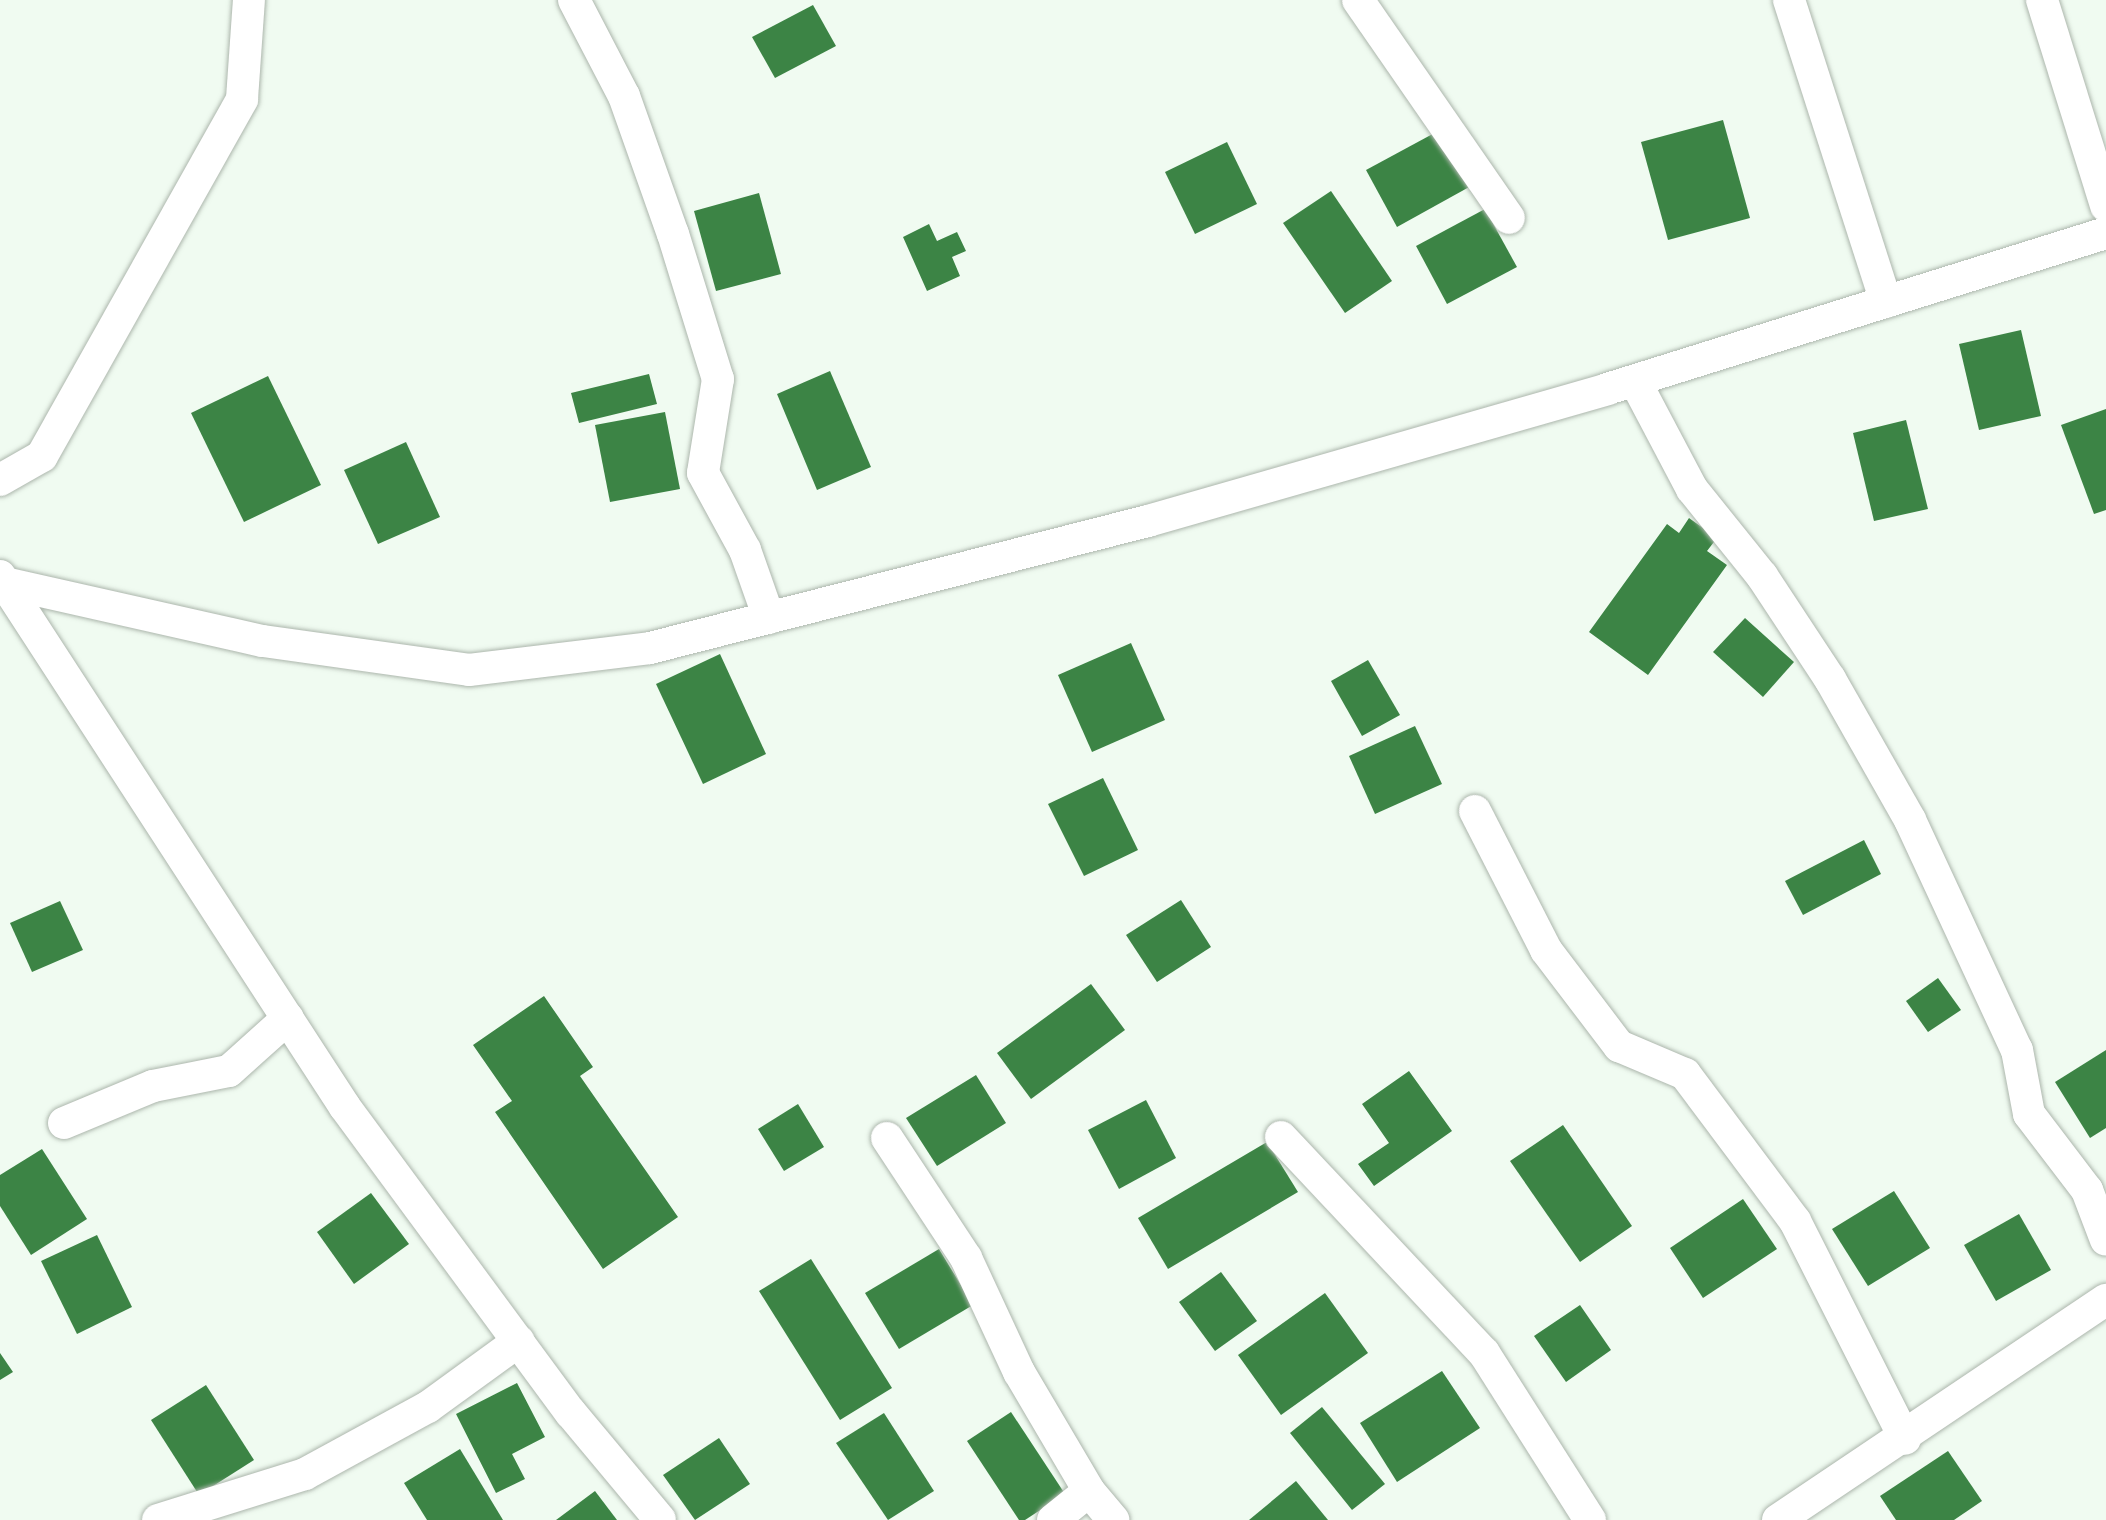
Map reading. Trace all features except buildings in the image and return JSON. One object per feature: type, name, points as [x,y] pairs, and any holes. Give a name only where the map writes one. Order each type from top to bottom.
[{"type":"street","points":[[0,480],[42,456],[242,99],[249,0]]},
{"type":"street","points":[[574,0],[624,96],[673,234],[718,379],[703,472],[745,550],[769,618]]},
{"type":"street","points":[[1358,0],[1509,218]]},
{"type":"street","points":[[1789,0],[1886,302]]},
{"type":"street","points":[[2042,0],[2106,206]]},
{"type":"street","points":[[2,580],[262,640],[469,670],[650,648],[1148,521],[1635,381],[2106,233]]},
{"type":"street","points":[[1635,381],[1692,489],[1830,679],[1910,820],[2017,1050],[2029,1114],[2087,1190],[2106,1240]]},
{"type":"street","points":[[2,580],[288,1018],[519,1342],[660,1520]]},
{"type":"street","points":[[1475,811],[1546,950],[1619,1046],[1685,1074],[1774,1190],[1905,1439]]},
{"type":"street","points":[[64,1123],[153,1086],[230,1070],[288,1018]]},
{"type":"street","points":[[1281,1137],[1484,1353],[1590,1520]]},
{"type":"street","points":[[887,1138],[966,1258],[1019,1372],[1089,1491],[1113,1520]]},
{"type":"street","points":[[1778,1520],[1905,1439],[2106,1300]]},
{"type":"street","points":[[158,1520],[306,1474],[428,1408],[519,1342]]},
{"type":"street","points":[[1053,1520],[1089,1491]]}]
